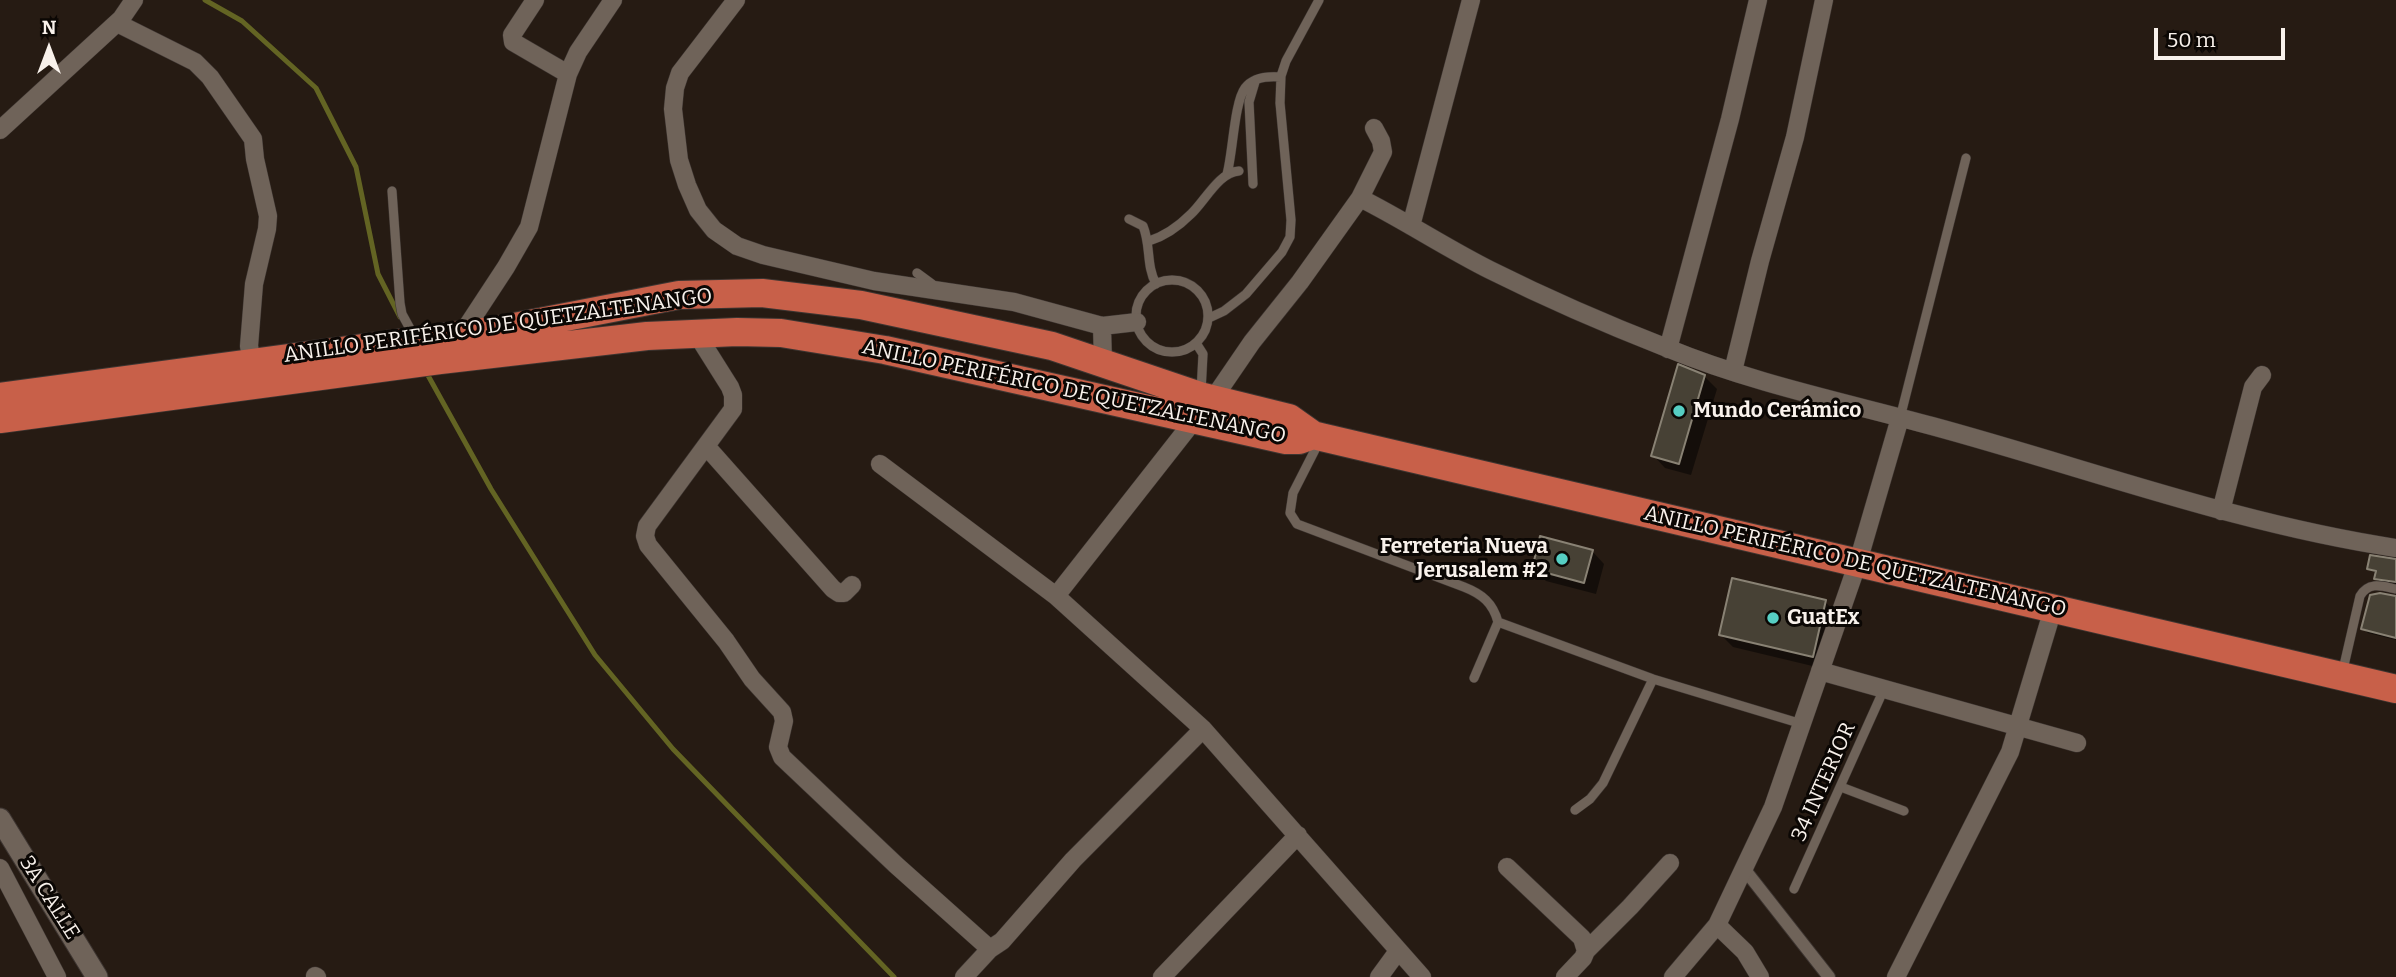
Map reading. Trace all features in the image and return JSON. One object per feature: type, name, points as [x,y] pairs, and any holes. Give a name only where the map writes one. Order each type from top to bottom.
[{"type":"highway","name":"ANILLO PERIFÉRICO DE QUETZALTENANGO","points":[[0,419],[418,350],[462,334],[528,325],[679,295],[762,293],[830,300],[1015,337],[1103,363],[1203,405]]},
{"type":"highway","name":"ANILLO PERIFÉRICO DE QUETZALTENANGO","points":[[0,397],[252,362],[647,335],[781,333],[827,339],[1037,382],[1289,418],[1317,436],[2396,689]]},
{"type":"street","points":[[0,130],[117,23],[134,0]]},
{"type":"street","points":[[535,0],[512,36],[513,42],[568,74]]},
{"type":"street","points":[[462,334],[528,228],[568,74],[578,52],[613,0]]},
{"type":"street","points":[[736,0],[680,73],[675,88],[673,109],[679,160],[698,210],[714,230],[737,246],[763,255],[874,281],[1014,302],[1102,326],[1137,322]]},
{"type":"street","points":[[1410,226],[1471,0]]},
{"type":"street","points":[[1668,349],[1730,119],[1758,0]]},
{"type":"street","points":[[1733,372],[1760,261],[1795,137],[1824,0]]},
{"type":"street","points":[[117,23],[195,62],[210,77],[253,139],[268,216],[265,242],[254,284],[249,346],[252,362]]},
{"type":"street","points":[[1056,596],[1300,282],[1360,198],[1383,152],[1374,128]]},
{"type":"street","points":[[1360,198],[1490,270],[1668,349],[1733,372],[2221,511],[2315,534],[2396,548]]},
{"type":"street","points":[[1102,326],[1103,363]]},
{"type":"street","points":[[696,333],[730,387],[733,409],[647,526],[645,536],[649,545],[726,641],[752,679],[782,712],[784,721],[778,747],[782,757],[990,949]]},
{"type":"street","points":[[2221,511],[2253,387],[2262,375]]},
{"type":"street","points":[[1673,977],[1717,925],[1773,807],[1858,562],[1900,418]]},
{"type":"street","points":[[706,446],[833,589],[844,593],[852,585]]},
{"type":"street","points":[[880,464],[1056,596],[1203,729],[1422,977]]},
{"type":"street","points":[[1896,977],[1997,780],[2019,727],[2053,609]]},
{"type":"street","points":[[1820,671],[2077,743]]},
{"type":"street","points":[[964,977],[990,949],[1002,941],[1073,860],[1203,729]]},
{"type":"street","name":"3A CALLE","points":[[0,820],[97,977]]},
{"type":"street","points":[[1162,977],[1298,835]]},
{"type":"street","points":[[1565,977],[1586,951],[1670,863]]},
{"type":"street","points":[[1507,867],[1582,938],[1586,951]]},
{"type":"street","name":"3A CALLE","points":[[0,868],[57,977]]},
{"type":"street","points":[[1745,870],[1829,977]]},
{"type":"street","points":[[1717,925],[1745,952],[1760,977]]},
{"type":"street","points":[[1379,977],[1398,951]]},
{"type":"lane","points":[[1209,318],[1224,311],[1246,294],[1282,252],[1290,237],[1291,220],[1280,103],[1281,77],[1286,61],[1319,0]]},
{"type":"lane","points":[[1149,241],[1170,232],[1191,214],[1227,174],[1245,88],[1266,77],[1281,77]]},
{"type":"lane","points":[[1253,184],[1249,102],[1252,86],[1256,81]]},
{"type":"lane","points":[[1900,418],[1966,158]]},
{"type":"lane","points":[[1227,174],[1239,171]]},
{"type":"lane","points":[[393,191],[400,303],[418,350]]},
{"type":"lane","points":[[1129,219],[1143,226],[1149,241],[1150,270],[1156,284]]},
{"type":"lane","points":[[917,273],[924,280],[949,292]]},
{"type":"lane","points":[[1168,280],[1181,281],[1192,286],[1207,306],[1207,328],[1196,343],[1183,350],[1171,352],[1159,349],[1141,334],[1137,322],[1140,300],[1147,290],[1156,284],[1168,280]]},
{"type":"lane","points":[[1196,343],[1203,354],[1203,405]]},
{"type":"lane","points":[[1317,436],[1293,493],[1292,519],[1297,524],[1324,535],[1476,592],[1492,606],[1497,622],[1474,678]]},
{"type":"lane","points":[[2342,676],[2360,596],[2364,590],[2375,585],[2396,589]]},
{"type":"lane","points":[[1497,622],[1653,679],[1802,724]]},
{"type":"lane","points":[[1575,810],[1590,799],[1603,783],[1653,679]]},
{"type":"lane","name":"34 INTERIOR","points":[[1794,889],[1884,689]]},
{"type":"lane","points":[[1841,788],[1904,811]]},
{"type":"building","name":"Mundo Cerámico","points":[[1678,364],[1705,375],[1679,464],[1651,456]]},
{"type":"building","name":"Ferreteria Nueva Jerusalem #2","points":[[1540,536],[1593,550],[1584,583],[1532,569]]},
{"type":"building","points":[[2370,555],[2396,559],[2396,582],[2374,579],[2376,571],[2367,569]]},
{"type":"building","name":"GuatEx","points":[[1732,578],[1826,600],[1813,657],[1719,635]]},
{"type":"building","points":[[2380,593],[2396,596],[2396,638],[2361,629],[2370,595]]},
{"type":"waterway","points":[[205,0],[242,21],[316,88],[356,167],[378,274],[400,317]]},
{"type":"waterway","points":[[425,370],[491,489],[595,655],[673,749],[894,977]]},
{"type":"place","name":"Mundo Cerámico","points":[[1679,411]]},
{"type":"place","name":"Ferreteria Nueva Jerusalem #2","points":[[1562,559]]},
{"type":"place","name":"GuatEx","points":[[1773,618]]}]
